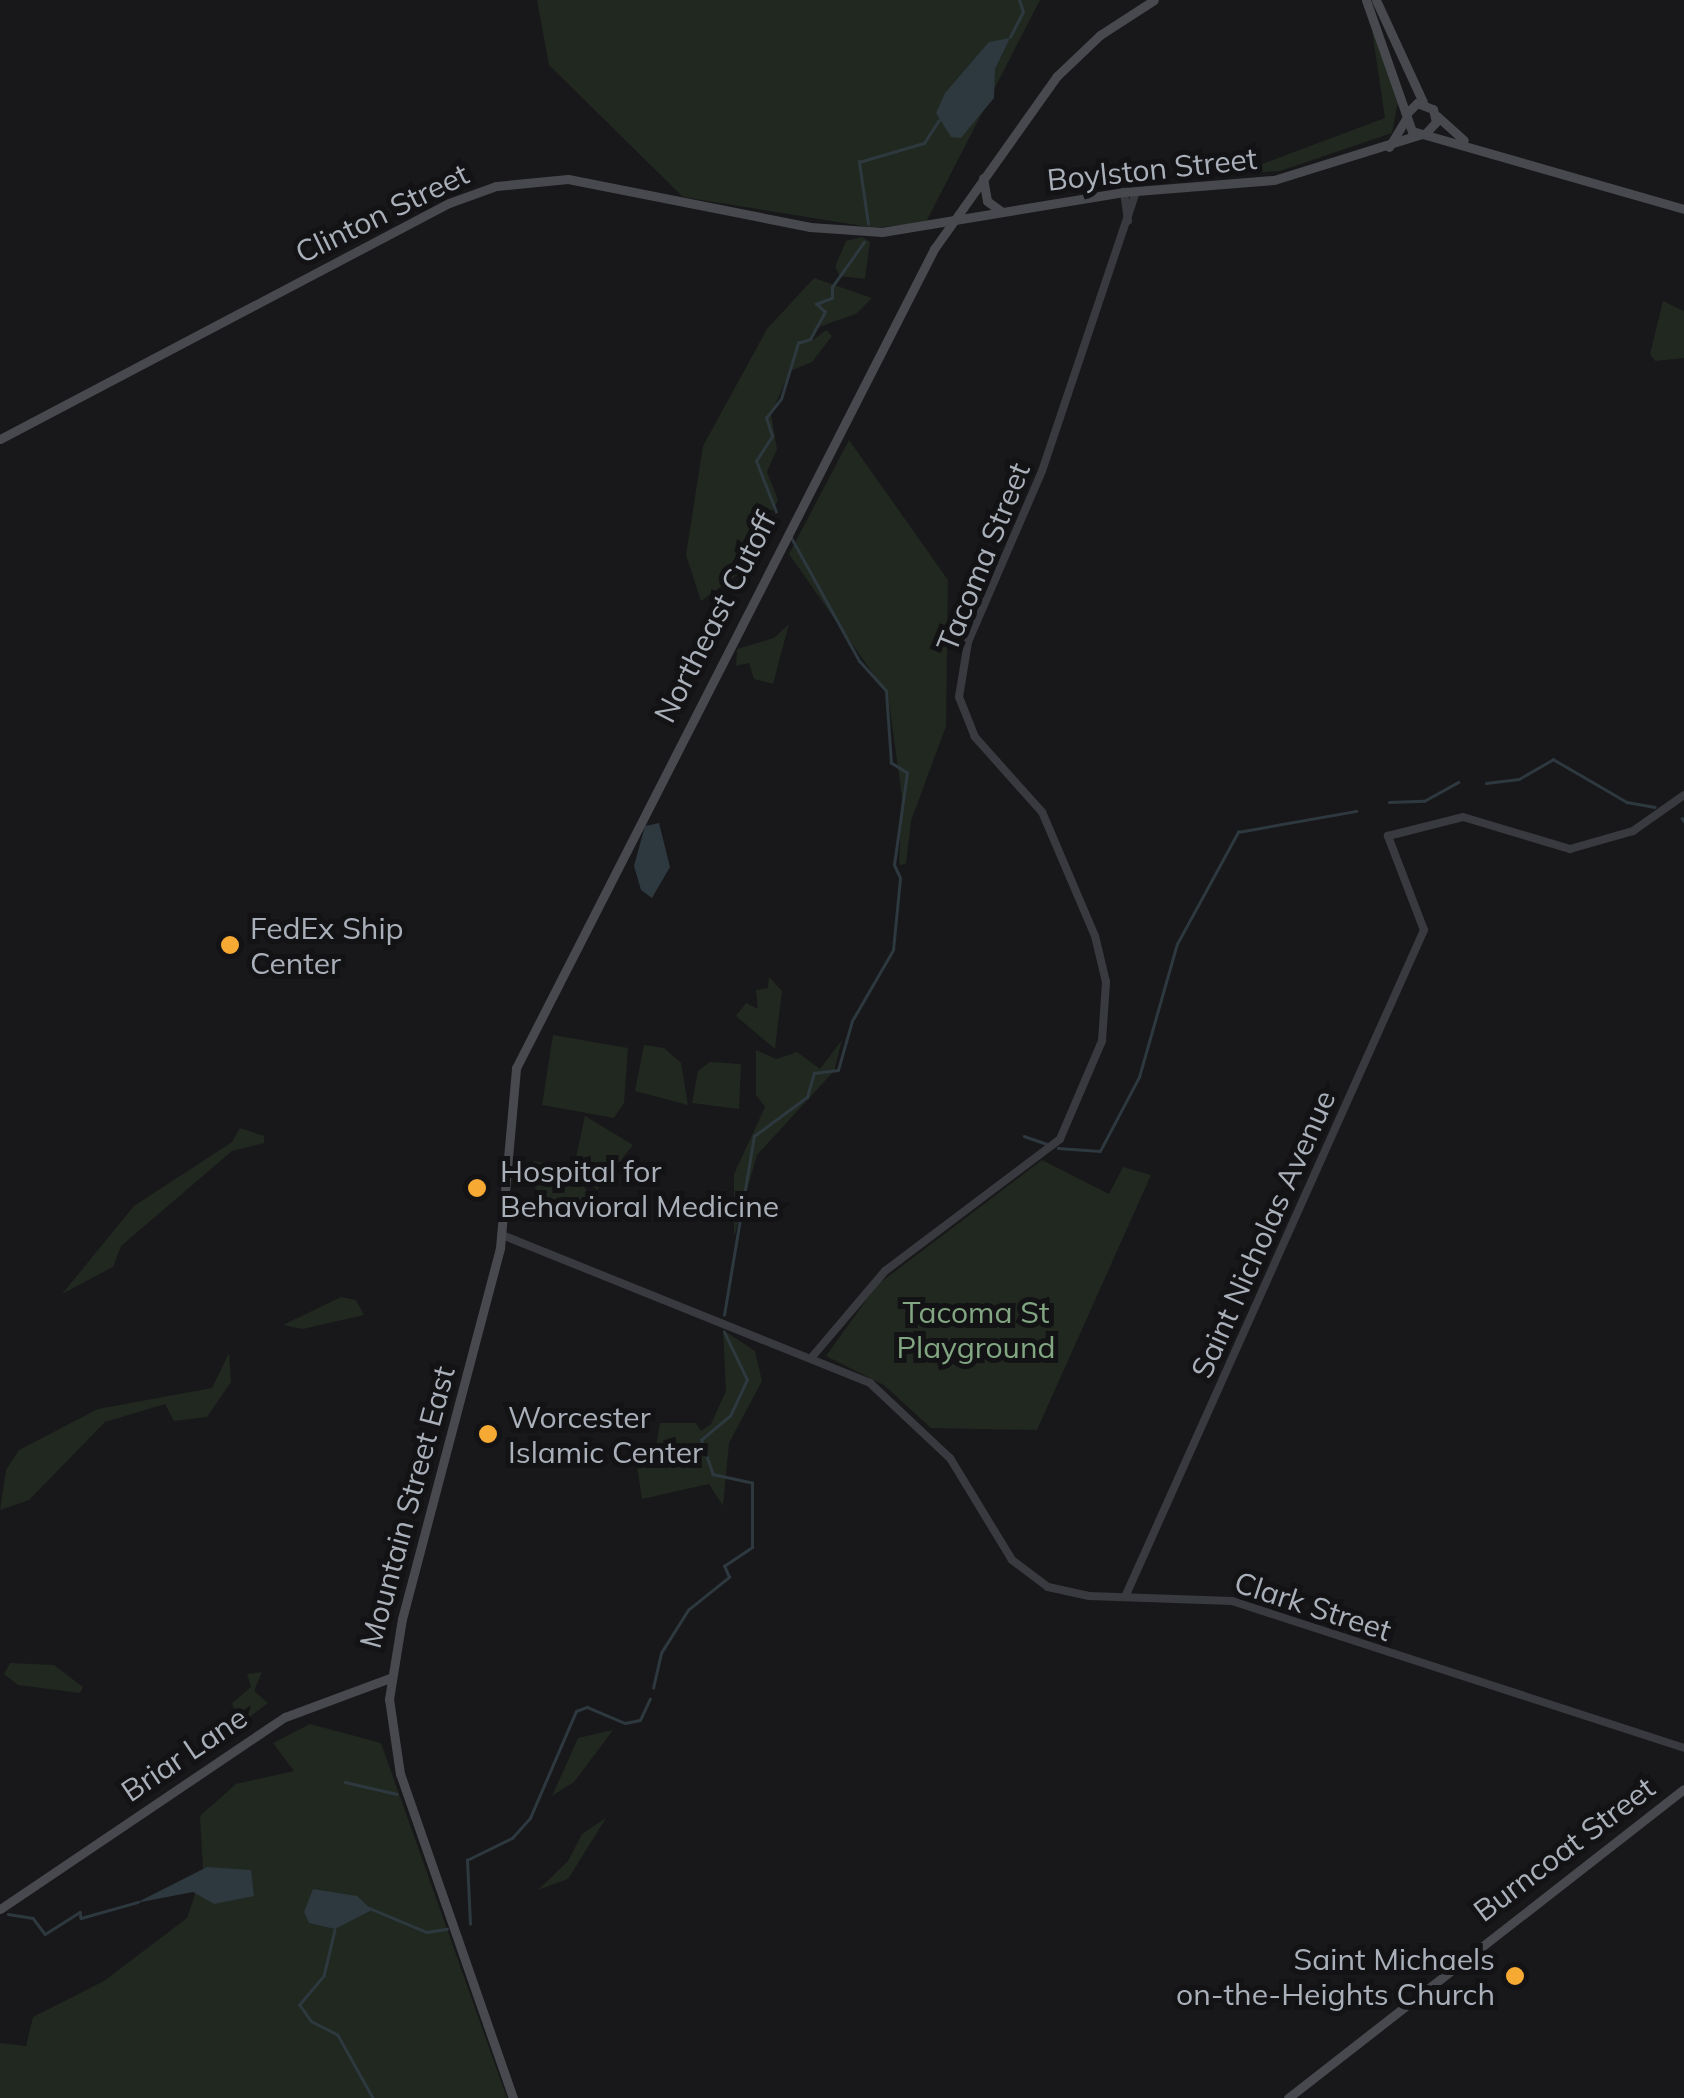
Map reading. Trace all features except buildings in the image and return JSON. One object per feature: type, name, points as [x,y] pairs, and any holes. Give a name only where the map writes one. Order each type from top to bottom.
[{"type":"main road","name":"Northeast Cutoff","points":[[528,1035],[949,224],[1080,52],[1154,0]]},
{"type":"main road","points":[[1366,0],[1423,102],[1474,148]]},
{"type":"main road","points":[[1376,0],[1406,118],[1423,134],[1684,208]]},
{"type":"main road","points":[[1388,150],[1406,118],[1423,102]]},
{"type":"main road","points":[[1423,134],[1437,114]]},
{"type":"main road","name":"Boylston Street","points":[[920,228],[1130,192],[1274,180],[1388,150],[1423,134]]},
{"type":"main road","points":[[983,178],[987,201],[1005,213]]},
{"type":"main road","name":"Clinton Street","points":[[0,439],[449,203],[512,183],[581,181],[810,227],[920,228]]},
{"type":"main road","points":[[920,228],[934,249]]},
{"type":"main road","name":"Mountain Street East","points":[[513,2098],[400,1774],[390,1678],[502,1234],[510,1097],[528,1035]]},
{"type":"main road","name":"Briar Lane","points":[[0,1909],[18,1893],[285,1718],[390,1678]]},
{"type":"main road","name":"Burncoat Street","points":[[1288,2098],[1684,1790]]},
{"type":"street","name":"Tacoma Street","points":[[812,1357],[869,1285],[1060,1139],[1102,1041],[1106,982],[1096,936],[1042,812],[975,738],[959,697],[968,642],[1006,565],[1128,221],[1130,192]]},
{"type":"street","name":"Saint Nicholas Avenue","points":[[1126,1596],[1424,930],[1412,890],[1388,836],[1457,816],[1499,824],[1544,846],[1578,848],[1643,826],[1684,795]]},
{"type":"street","name":"Clark Street","points":[[502,1234],[870,1382],[917,1421],[965,1476],[1005,1551],[1031,1577],[1066,1593],[1233,1601],[1684,1748]]},
{"type":"green space","points":[[537,0],[1040,0],[926,222],[875,228],[683,197],[549,65]]},
{"type":"green space","points":[[1372,30],[1399,96],[1392,133],[1280,171],[1235,174],[1385,118]]},
{"type":"green space","points":[[862,237],[870,242],[865,279],[840,276],[835,267],[846,241]]},
{"type":"green space","points":[[814,278],[872,298],[856,314],[819,327],[812,341],[826,330],[832,336],[812,362],[790,371],[771,414],[777,449],[767,472],[778,500],[737,575],[701,601],[686,555],[703,446],[767,329]]},
{"type":"green space","points":[[1663,301],[1684,311],[1684,358],[1655,361],[1650,354]]},
{"type":"green space","points":[[849,440],[948,580],[946,726],[911,821],[906,864],[899,865],[902,797],[888,695],[789,554]]},
{"type":"green space","points":[[789,624],[773,684],[754,679],[749,663],[736,666],[737,649],[774,638]]},
{"type":"green space","points":[[769,977],[782,991],[775,1049],[736,1016],[746,1003],[758,1009],[756,990],[768,988]]},
{"type":"green space","points":[[553,1035],[628,1048],[624,1103],[614,1118],[542,1105]]},
{"type":"green space","points":[[842,1040],[834,1071],[757,1155],[734,1237],[734,1174],[765,1107],[756,1095],[756,1050],[776,1059],[797,1052],[820,1069]]},
{"type":"green space","points":[[644,1045],[664,1048],[681,1063],[688,1105],[635,1091]]},
{"type":"green space","points":[[710,1062],[741,1064],[739,1109],[692,1103],[698,1071]]},
{"type":"green space","points":[[585,1116],[633,1145],[597,1190],[574,1166]]},
{"type":"green space","points":[[240,1128],[264,1136],[264,1143],[232,1151],[121,1246],[113,1267],[62,1294],[134,1206],[232,1142]]},
{"type":"green space","name":"Tacoma St Playground","points":[[1042,1160],[1109,1194],[1123,1167],[1151,1175],[1037,1430],[931,1428],[884,1385],[826,1356],[877,1285]]},
{"type":"green space","points":[[534,1161],[572,1168],[595,1203],[546,1215],[530,1175]]},
{"type":"green space","points":[[341,1297],[356,1300],[364,1315],[303,1329],[283,1325]]},
{"type":"green space","points":[[723,1330],[755,1351],[762,1381],[729,1443],[723,1506],[709,1484],[642,1499],[636,1460],[656,1446],[660,1423],[696,1423],[701,1431],[711,1424],[726,1391]]},
{"type":"green space","points":[[229,1353],[231,1382],[207,1417],[174,1421],[165,1404],[105,1422],[29,1500],[0,1510],[6,1470],[19,1450],[98,1409],[212,1388]]},
{"type":"green space","points":[[10,1663],[54,1665],[83,1687],[80,1693],[18,1685],[4,1674]]},
{"type":"green space","points":[[262,1672],[254,1691],[268,1703],[239,1725],[232,1703],[251,1687],[247,1674]]},
{"type":"green space","points":[[310,1724],[381,1743],[507,2098],[0,2098],[0,2043],[26,2046],[33,2017],[104,1981],[187,1918],[203,1870],[200,1816],[236,1784],[294,1771],[273,1743]]},
{"type":"green space","points":[[613,1730],[574,1782],[552,1796],[578,1738]]},
{"type":"green space","points":[[606,1818],[568,1879],[538,1890],[568,1861],[582,1834]]},
{"type":"shaded area","points":[[1010,38],[995,69],[994,98],[961,138],[951,137],[936,113],[945,93],[989,42]]},
{"type":"shaded area","points":[[659,823],[670,867],[652,898],[641,890],[634,866],[645,826]]},
{"type":"shaded area","points":[[207,1867],[251,1870],[254,1896],[214,1904],[193,1892],[136,1903]]},
{"type":"shaded area","points":[[313,1889],[357,1896],[372,1910],[335,1929],[309,1923],[304,1912]]},
{"type":"waterway","points":[[1010,37],[1023,12],[1019,0]]},
{"type":"waterway","points":[[868,224],[859,162],[924,143],[939,120]]},
{"type":"waterway","points":[[776,512],[756,461],[772,436],[766,418],[781,399],[798,343],[810,339],[825,312],[816,304],[832,298],[832,287],[864,242]]},
{"type":"waterway","points":[[724,1315],[754,1136],[807,1097],[814,1073],[838,1070],[852,1021],[893,950],[900,878],[894,865],[907,773],[891,763],[886,691],[859,661],[791,538]]},
{"type":"waterway","points":[[1486,783],[1519,779],[1553,759],[1627,802],[1655,807]]},
{"type":"waterway","points":[[1389,802],[1424,801],[1458,782]]},
{"type":"waterway","points":[[1058,1148],[1100,1151],[1139,1077],[1177,944],[1238,832],[1356,811]]},
{"type":"waterway","points":[[1024,1136],[1047,1144]]},
{"type":"waterway","points":[[653,1688],[661,1653],[688,1610],[729,1577],[724,1566],[752,1547],[752,1483],[713,1475],[701,1440],[730,1416],[747,1380],[724,1332]]},
{"type":"waterway","points":[[470,1924],[467,1860],[512,1838],[530,1818],[576,1711],[587,1707],[625,1723],[640,1720],[650,1699]]},
{"type":"waterway","points":[[345,1782],[397,1794]]},
{"type":"waterway","points":[[8,1914],[33,1918],[45,1934],[80,1912],[81,1918],[138,1902]]},
{"type":"waterway","points":[[369,1908],[427,1932],[447,1929]]},
{"type":"waterway","points":[[335,1930],[324,1976],[300,2005],[311,2021],[338,2035],[373,2098]]},
{"type":"place","name":"FedEx Ship Center","points":[[230,945]]},
{"type":"place","name":"Hospital for Behavioral Medicine","points":[[477,1188]]},
{"type":"place","name":"Worcester Islamic Center","points":[[488,1434]]},
{"type":"place","name":"Saint Michaels on-the-Heights Church","points":[[1515,1976]]}]
